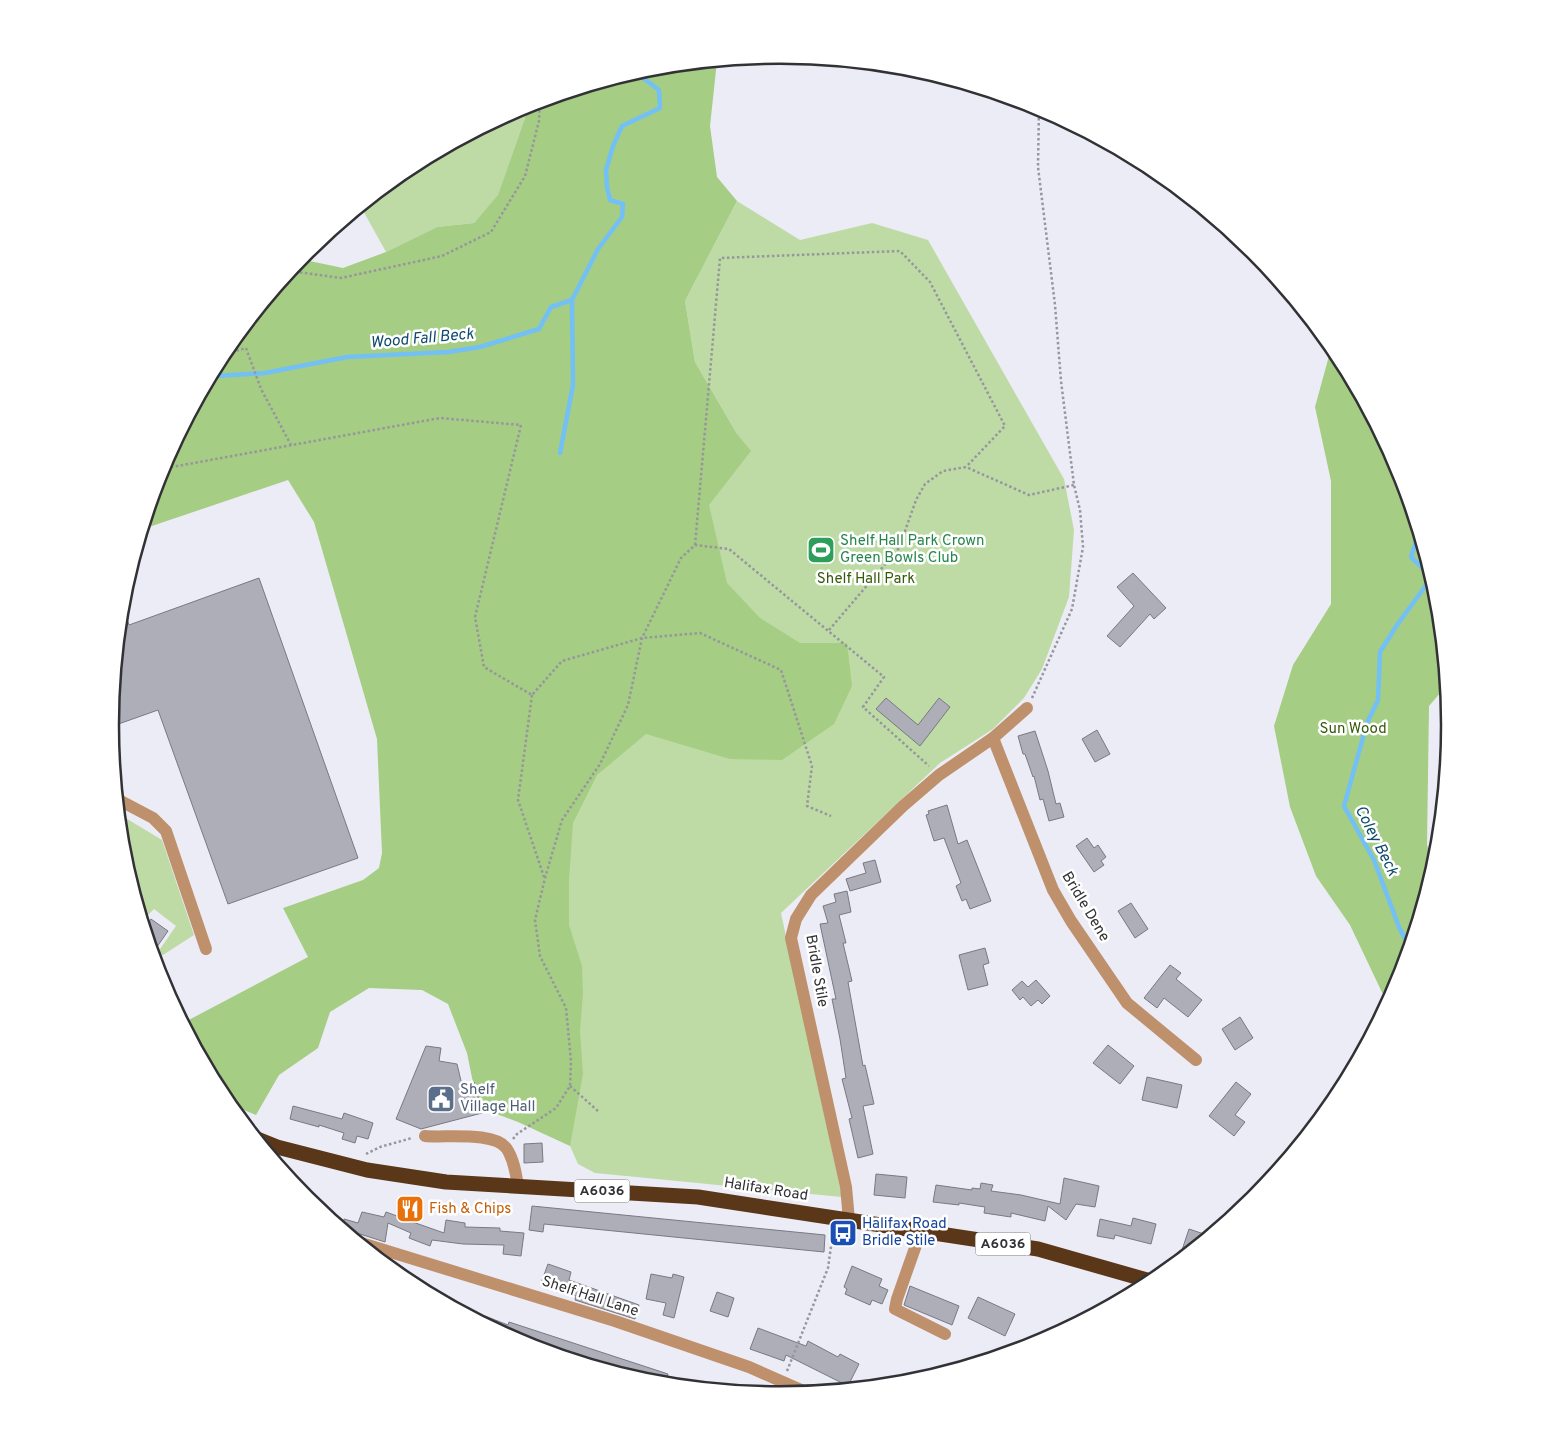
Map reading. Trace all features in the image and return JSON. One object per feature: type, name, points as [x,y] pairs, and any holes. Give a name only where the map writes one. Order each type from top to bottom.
[{"type":"highway","name":"A6036","points":[[267,1142],[361,1168]]},
{"type":"highway","name":"Halifax Road","points":[[361,1168],[446,1182],[698,1197],[1038,1249],[1143,1279]]},
{"type":"street","name":"Bridle Stile","points":[[842,1219],[846,1187],[791,938],[796,919],[811,894],[903,806],[939,775],[993,738],[1027,708]]},
{"type":"street","name":"Bridle Dene","points":[[993,738],[1053,890],[1071,921],[1127,1003],[1196,1060]]},
{"type":"street","points":[[123,802],[152,818],[166,831],[206,949]]},
{"type":"street","points":[[425,1136],[478,1136],[494,1140],[506,1148],[514,1164],[518,1186]]},
{"type":"street","points":[[921,1231],[895,1309],[945,1334]]},
{"type":"street","name":"Shelf Hall Lane","points":[[372,1246],[615,1321],[749,1367],[794,1387]]},
{"type":"path","points":[[299,272],[341,278],[442,256],[491,232],[525,176],[539,120],[540,109]]},
{"type":"path","points":[[1027,708],[1072,609],[1083,547],[1080,510],[1074,485],[1060,381],[1055,305],[1038,167],[1038,116]]},
{"type":"path","points":[[506,1148],[517,1134],[556,1108],[570,1086],[571,1061],[566,1008],[540,956],[535,920],[544,878],[562,820],[600,764],[628,705],[642,638],[681,558],[695,545],[720,258],[900,251],[930,282],[1005,426],[966,467]]},
{"type":"path","points":[[235,351],[246,348],[261,389],[291,445]]},
{"type":"path","points":[[171,468],[440,418],[521,425],[475,617],[484,667],[532,695]]},
{"type":"path","points":[[828,630],[899,548],[916,500],[924,484],[943,471],[966,467],[1029,495],[1074,485]]},
{"type":"path","points":[[695,545],[729,549],[884,677],[863,707],[939,775]]},
{"type":"path","points":[[544,878],[518,800],[532,695],[562,661],[642,638],[700,633],[781,670],[812,766],[807,806],[831,816]]},
{"type":"path","points":[[570,1086],[599,1112]]},
{"type":"path","points":[[361,1168],[365,1154],[404,1139],[425,1136]]},
{"type":"path","points":[[783,1382],[828,1268],[842,1219]]},
{"type":"green space","points":[[716,67],[710,126],[717,177],[737,201],[685,301],[695,362],[737,434],[751,451],[709,505],[727,583],[760,618],[800,643],[847,643],[852,686],[834,724],[782,760],[730,759],[646,734],[597,775],[573,823],[569,880],[569,925],[582,966],[583,993],[580,1031],[583,1074],[570,1146],[518,1122],[478,1107],[467,1053],[448,1004],[422,990],[369,988],[330,1012],[318,1048],[279,1075],[256,1115],[241,1109],[207,1056],[188,1020],[308,957],[283,908],[363,880],[379,868],[382,853],[377,739],[314,522],[288,480],[150,527],[169,472],[207,395],[255,323],[283,289],[310,261],[343,268],[386,252],[437,227],[474,223],[498,195],[527,114],[609,86],[651,76]]},
{"type":"green space","points":[[525,115],[498,196],[474,223],[437,227],[386,252],[364,212],[413,175],[450,152]]},
{"type":"green space","name":"Shelf Hall Park","points":[[737,201],[800,240],[872,223],[928,240],[1064,479],[1074,530],[1069,597],[1042,669],[1024,698],[993,729],[940,763],[781,913],[842,1197],[595,1173],[578,1164],[570,1146],[511,838],[737,434],[695,362],[685,301]]},
{"type":"green space","name":"Sun Wood","points":[[1329,355],[1354,395],[1392,472],[1420,554],[1430,596],[1437,639],[1441,692],[1429,706],[1427,845],[1430,854],[1420,897],[1407,938],[1384,996],[1350,925],[1316,876],[1290,807],[1274,726],[1293,665],[1331,604],[1331,481],[1315,407]]},
{"type":"green space","points":[[125,818],[162,840],[194,935],[163,955],[159,951],[176,926],[154,909],[147,916],[131,855]]},
{"type":"building","points":[[1133,573],[1166,608],[1154,619],[1150,614],[1120,647],[1107,636],[1134,606],[1117,587]]},
{"type":"building","points":[[259,578],[358,858],[228,904],[158,710],[119,724],[120,682],[127,620],[129,625]]},
{"type":"building","points":[[886,698],[918,725],[939,698],[950,707],[920,746],[876,709]]},
{"type":"building","points":[[1097,730],[1110,754],[1095,762],[1082,739]]},
{"type":"building","points":[[1035,731],[1056,804],[1060,803],[1064,817],[1049,821],[1043,799],[1040,800],[1034,776],[1025,754],[1023,754],[1018,736]]},
{"type":"building","points":[[947,805],[958,844],[967,840],[991,901],[970,909],[966,899],[962,901],[956,886],[961,883],[944,838],[934,841],[926,815],[929,814],[928,811]]},
{"type":"building","points":[[1087,838],[1094,848],[1098,845],[1106,857],[1101,861],[1104,865],[1094,872],[1076,846]]},
{"type":"building","points":[[875,860],[881,882],[850,891],[846,879],[866,873],[863,863]]},
{"type":"building","points":[[847,891],[851,912],[839,915],[846,943],[843,943],[852,981],[848,982],[863,1066],[865,1065],[874,1104],[863,1106],[873,1154],[858,1158],[849,1119],[852,1118],[842,1079],[846,1078],[832,999],[836,999],[820,924],[828,923],[823,906],[836,902],[834,894]]},
{"type":"building","points":[[1131,903],[1148,929],[1135,938],[1118,911]]},
{"type":"building","points":[[151,919],[168,931],[157,947],[154,938],[149,922]]},
{"type":"building","points":[[985,948],[989,963],[983,965],[988,985],[968,990],[959,955]]},
{"type":"building","points":[[1170,965],[1181,973],[1176,979],[1202,1000],[1188,1017],[1164,998],[1157,1008],[1144,998]]},
{"type":"building","points":[[1036,980],[1050,996],[1042,1004],[1038,1000],[1031,1006],[1023,997],[1020,1000],[1012,990],[1022,981],[1028,987]]},
{"type":"building","points":[[1240,1017],[1253,1038],[1235,1050],[1222,1029]]},
{"type":"building","points":[[1108,1045],[1134,1066],[1120,1084],[1093,1063]]},
{"type":"building","name":"Shelf Village Hall","points":[[426,1046],[441,1048],[439,1061],[457,1064],[462,1085],[474,1082],[482,1113],[421,1129],[396,1119]]},
{"type":"building","points":[[1147,1077],[1182,1085],[1177,1108],[1142,1100]]},
{"type":"building","points":[[1236,1082],[1251,1094],[1235,1115],[1245,1122],[1234,1136],[1209,1116]]},
{"type":"building","points":[[293,1106],[342,1119],[344,1113],[373,1123],[368,1139],[357,1136],[355,1143],[342,1139],[344,1133],[290,1119]]},
{"type":"building","points":[[542,1143],[543,1162],[524,1163],[524,1144]]},
{"type":"building","points":[[876,1174],[907,1177],[905,1198],[874,1195]]},
{"type":"building","points":[[1064,1178],[1099,1186],[1095,1207],[1076,1204],[1066,1220],[1048,1206],[1045,1221],[1011,1213],[1011,1217],[984,1213],[985,1207],[933,1202],[936,1185],[972,1190],[972,1188],[980,1189],[981,1183],[993,1185],[991,1191],[1021,1195],[1060,1204]]},
{"type":"building","points":[[411,1197],[421,1205],[410,1221],[444,1233],[446,1220],[465,1223],[465,1227],[500,1228],[500,1231],[524,1233],[521,1256],[503,1254],[504,1245],[463,1244],[432,1240],[430,1246],[409,1238],[411,1233],[388,1223],[385,1242],[358,1234],[344,1223],[344,1219],[358,1223],[362,1212],[384,1217],[386,1212],[397,1216]]},
{"type":"building","points":[[532,1206],[825,1235],[824,1252],[544,1224],[543,1232],[529,1230]]},
{"type":"building","points":[[1133,1218],[1156,1224],[1151,1244],[1115,1235],[1114,1239],[1097,1236],[1100,1219],[1131,1226]]},
{"type":"building","points":[[1189,1229],[1204,1234],[1183,1251],[1181,1252]]},
{"type":"building","points":[[548,1264],[571,1272],[569,1280],[639,1305],[635,1319],[575,1300],[576,1296],[541,1283]]},
{"type":"building","points":[[852,1266],[882,1279],[879,1286],[888,1290],[882,1304],[872,1300],[870,1305],[845,1294],[847,1289],[844,1287]]},
{"type":"building","points":[[651,1274],[672,1278],[673,1274],[684,1277],[674,1318],[663,1315],[666,1303],[646,1299]]},
{"type":"building","points":[[910,1286],[959,1306],[952,1325],[904,1305]]},
{"type":"building","points":[[717,1292],[734,1298],[728,1317],[710,1311]]},
{"type":"building","points":[[978,1297],[1015,1314],[1005,1336],[968,1318]]},
{"type":"building","points":[[485,1317],[508,1325],[509,1322],[668,1374],[667,1378],[609,1365],[568,1352],[527,1337]]},
{"type":"building","points":[[758,1328],[806,1346],[808,1341],[838,1357],[840,1354],[859,1364],[849,1384],[844,1384],[786,1355],[784,1361],[750,1349]]},
{"type":"waterway","name":"Wood Fall Beck","points":[[219,376],[265,373],[347,357],[448,352],[480,347],[539,329],[551,307],[572,300],[598,249],[622,217],[623,204],[610,200],[606,170],[613,146],[622,126],[660,108],[659,90],[643,78]]},
{"type":"waterway","points":[[560,453],[573,385],[572,300]]},
{"type":"waterway","name":"Coley Beck","points":[[1416,541],[1411,557],[1424,569]]},
{"type":"waterway","name":"Coley Beck","points":[[1406,941],[1374,860],[1344,806],[1367,723],[1378,700],[1380,652],[1427,584]]},
{"type":"place","name":"Shelf Hall Park Crown Green Bowls Club","points":[[821,550]]},
{"type":"place","name":"Shelf Village Hall","points":[[441,1099]]},
{"type":"place","name":"Fish & Chips","points":[[410,1209]]},
{"type":"place","name":"Halifax Road Bridle Stile","points":[[843,1233]]}]
